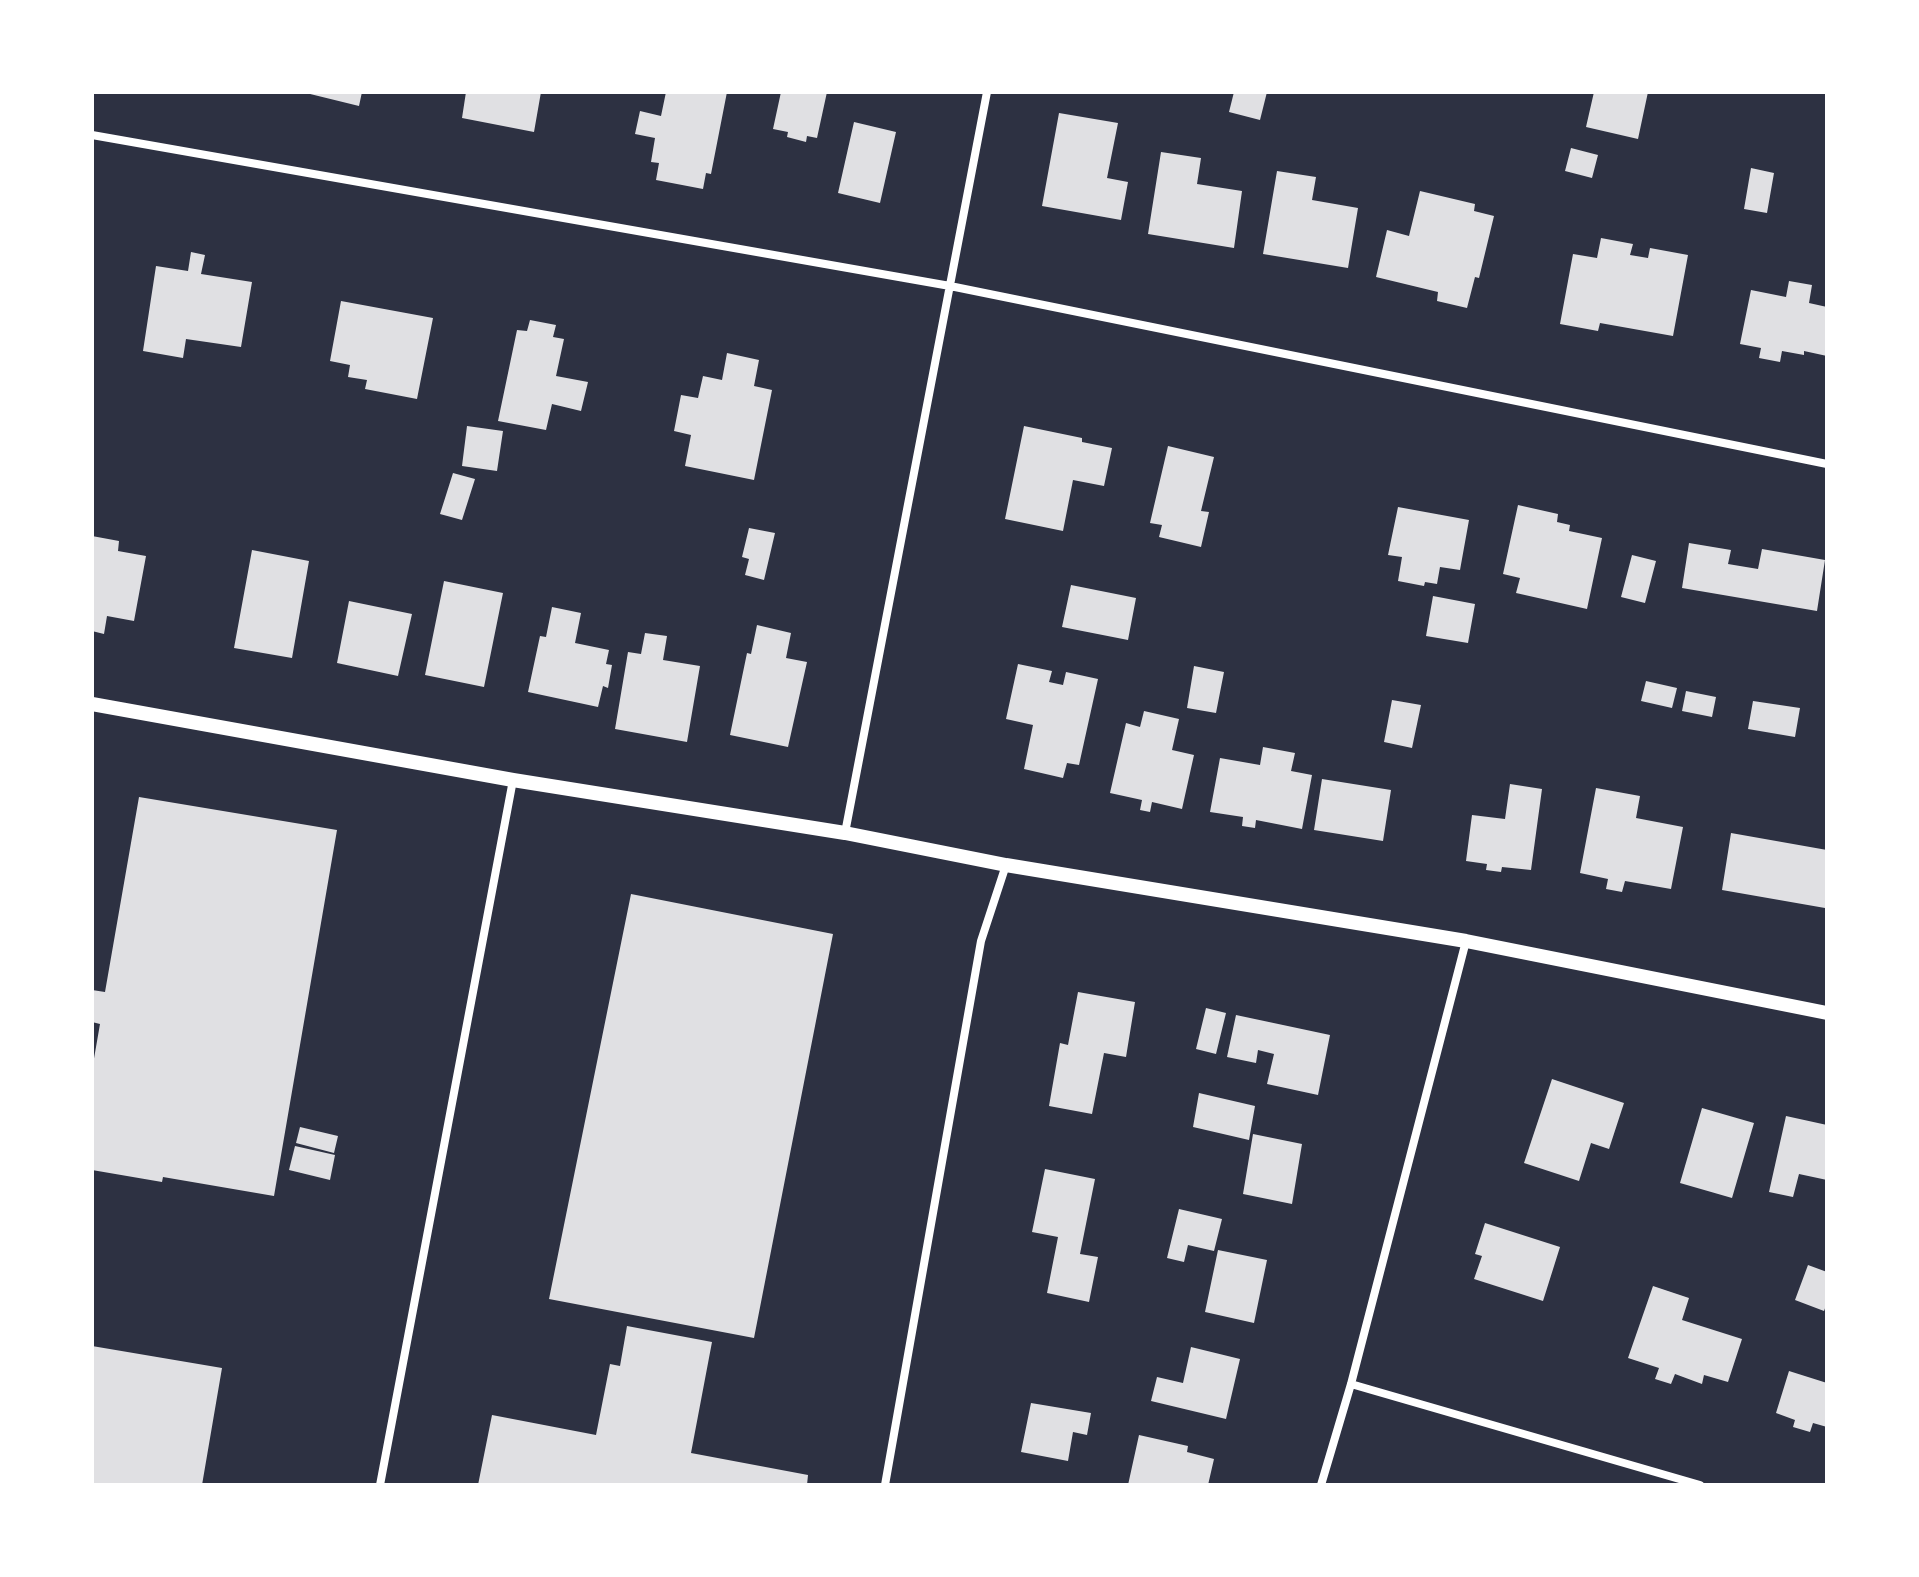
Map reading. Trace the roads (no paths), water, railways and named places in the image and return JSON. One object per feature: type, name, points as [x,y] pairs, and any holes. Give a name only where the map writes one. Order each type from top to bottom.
[{"type":"street","points":[[845,833],[987,92]]},
{"type":"street","points":[[92,135],[950,286],[1827,464]]},
{"type":"street","points":[[92,704],[513,780],[845,833],[1006,865],[1466,941],[1827,1013]]},
{"type":"street","points":[[380,1485],[513,780]]},
{"type":"street","points":[[885,1485],[981,941],[1006,865]]},
{"type":"street","points":[[1321,1485],[1351,1384],[1466,941]]},
{"type":"street","points":[[1351,1384],[1700,1485]]}]
